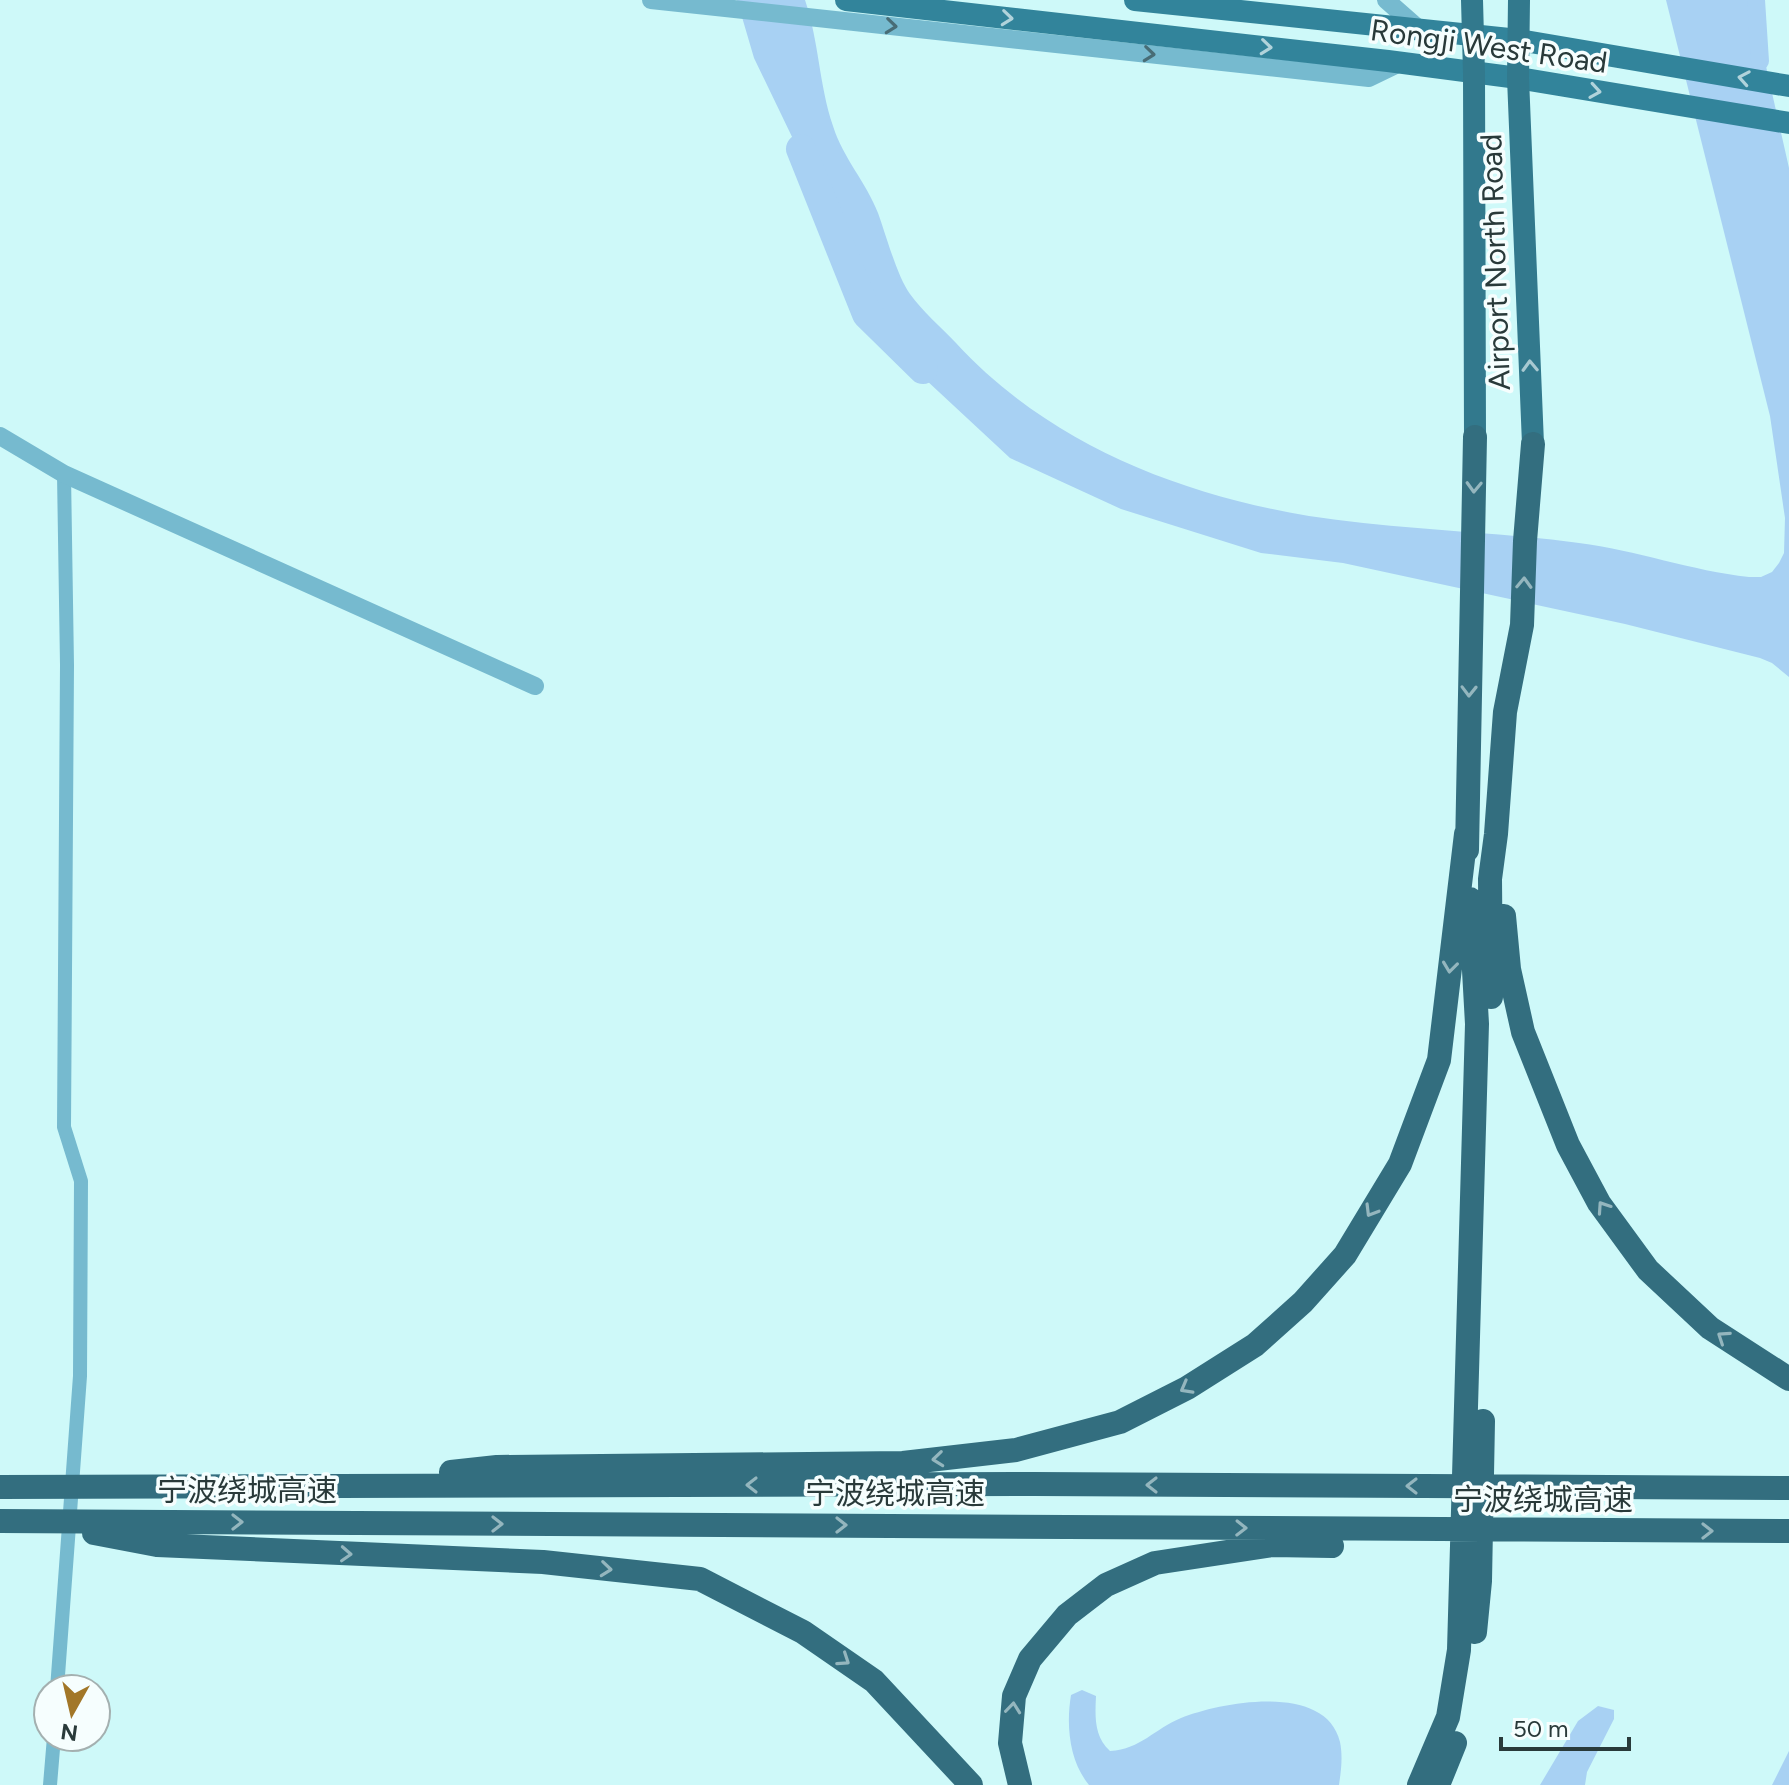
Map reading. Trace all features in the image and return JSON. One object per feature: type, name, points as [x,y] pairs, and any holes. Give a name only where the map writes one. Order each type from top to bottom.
[{"type":"highway","points":[[1472,0],[1472,35]]},
{"type":"highway","points":[[1519,0],[1519,40]]},
{"type":"highway","name":"Airport North Road","points":[[1472,35],[1475,437]]},
{"type":"highway","name":"Airport North Road","points":[[1519,40],[1533,444]]},
{"type":"highway","points":[[344,1486],[497,1467],[903,1463],[1016,1450],[1120,1422],[1187,1388],[1255,1345],[1303,1302],[1345,1255],[1400,1164],[1439,1060],[1466,834],[1475,437]]},
{"type":"highway","points":[[1419,1785],[1448,1717],[1459,1650],[1490,879],[1505,712],[1522,625],[1533,444]]},
{"type":"highway","points":[[1438,1785],[1461,1726],[1473,1657],[1480,1581],[1484,1024],[1466,834]]},
{"type":"highway","points":[[1496,834],[1509,969],[1523,1032],[1568,1145],[1599,1203],[1648,1270],[1710,1328],[1789,1379]]},
{"type":"highway","name":"宁波绕城高速","points":[[10,1487],[1051,1484],[1789,1488]]},
{"type":"highway","points":[[0,1521],[543,1562],[700,1579],[803,1632],[874,1681],[971,1785]]},
{"type":"highway","name":"宁波绕城高速","points":[[158,1534],[1789,1531]]},
{"type":"highway","points":[[1020,1785],[1010,1743],[1014,1696],[1030,1659],[1076,1607],[1106,1585],[1155,1563],[1272,1545],[1444,1546],[1629,1532]]},
{"type":"main road","name":"Rongji West Road","points":[[846,0],[1518,78],[1789,123]]},
{"type":"main road","name":"Rongji West Road","points":[[1135,0],[1519,40],[1789,86]]},
{"type":"street","points":[[651,0],[1369,78],[1400,63]]},
{"type":"street","points":[[1386,0],[1419,29]]},
{"type":"street","points":[[0,436],[64,474],[535,686]]},
{"type":"street","points":[[58,1673],[80,1376],[81,1181],[64,1127],[67,665],[64,474]]},
{"type":"street","points":[[50,1785],[53,1753]]},
{"type":"water","points":[[737,0],[805,0],[833,126],[878,213],[905,286],[926,313],[992,378],[1074,436],[1164,478],[1260,506],[1343,521],[1579,543],[1706,570],[1761,577],[1772,572],[1784,553],[1785,518],[1770,416],[1666,0],[1755,0],[1756,22],[1789,168],[1789,677],[1760,658],[1625,624],[1343,563],[1261,553],[1121,509],[1010,458],[911,366],[890,331],[852,313],[853,297],[860,289],[859,276],[754,58]]},
{"type":"water","points":[[1082,1690],[1096,1696],[1098,1733],[1110,1751],[1139,1743],[1181,1718],[1221,1707],[1270,1702],[1294,1704],[1315,1711],[1331,1723],[1340,1742],[1339,1785],[1089,1785],[1073,1754],[1069,1730],[1071,1695]]},
{"type":"water","points":[[1598,1706],[1614,1710],[1614,1719],[1587,1772],[1585,1785],[1540,1785],[1578,1721]]},
{"type":"water","points":[[1789,1751],[1789,1785],[1772,1785]]},
{"type":"waterway","points":[[1756,0],[1760,61]]},
{"type":"waterway","points":[[801,149],[867,314],[923,369]]}]
